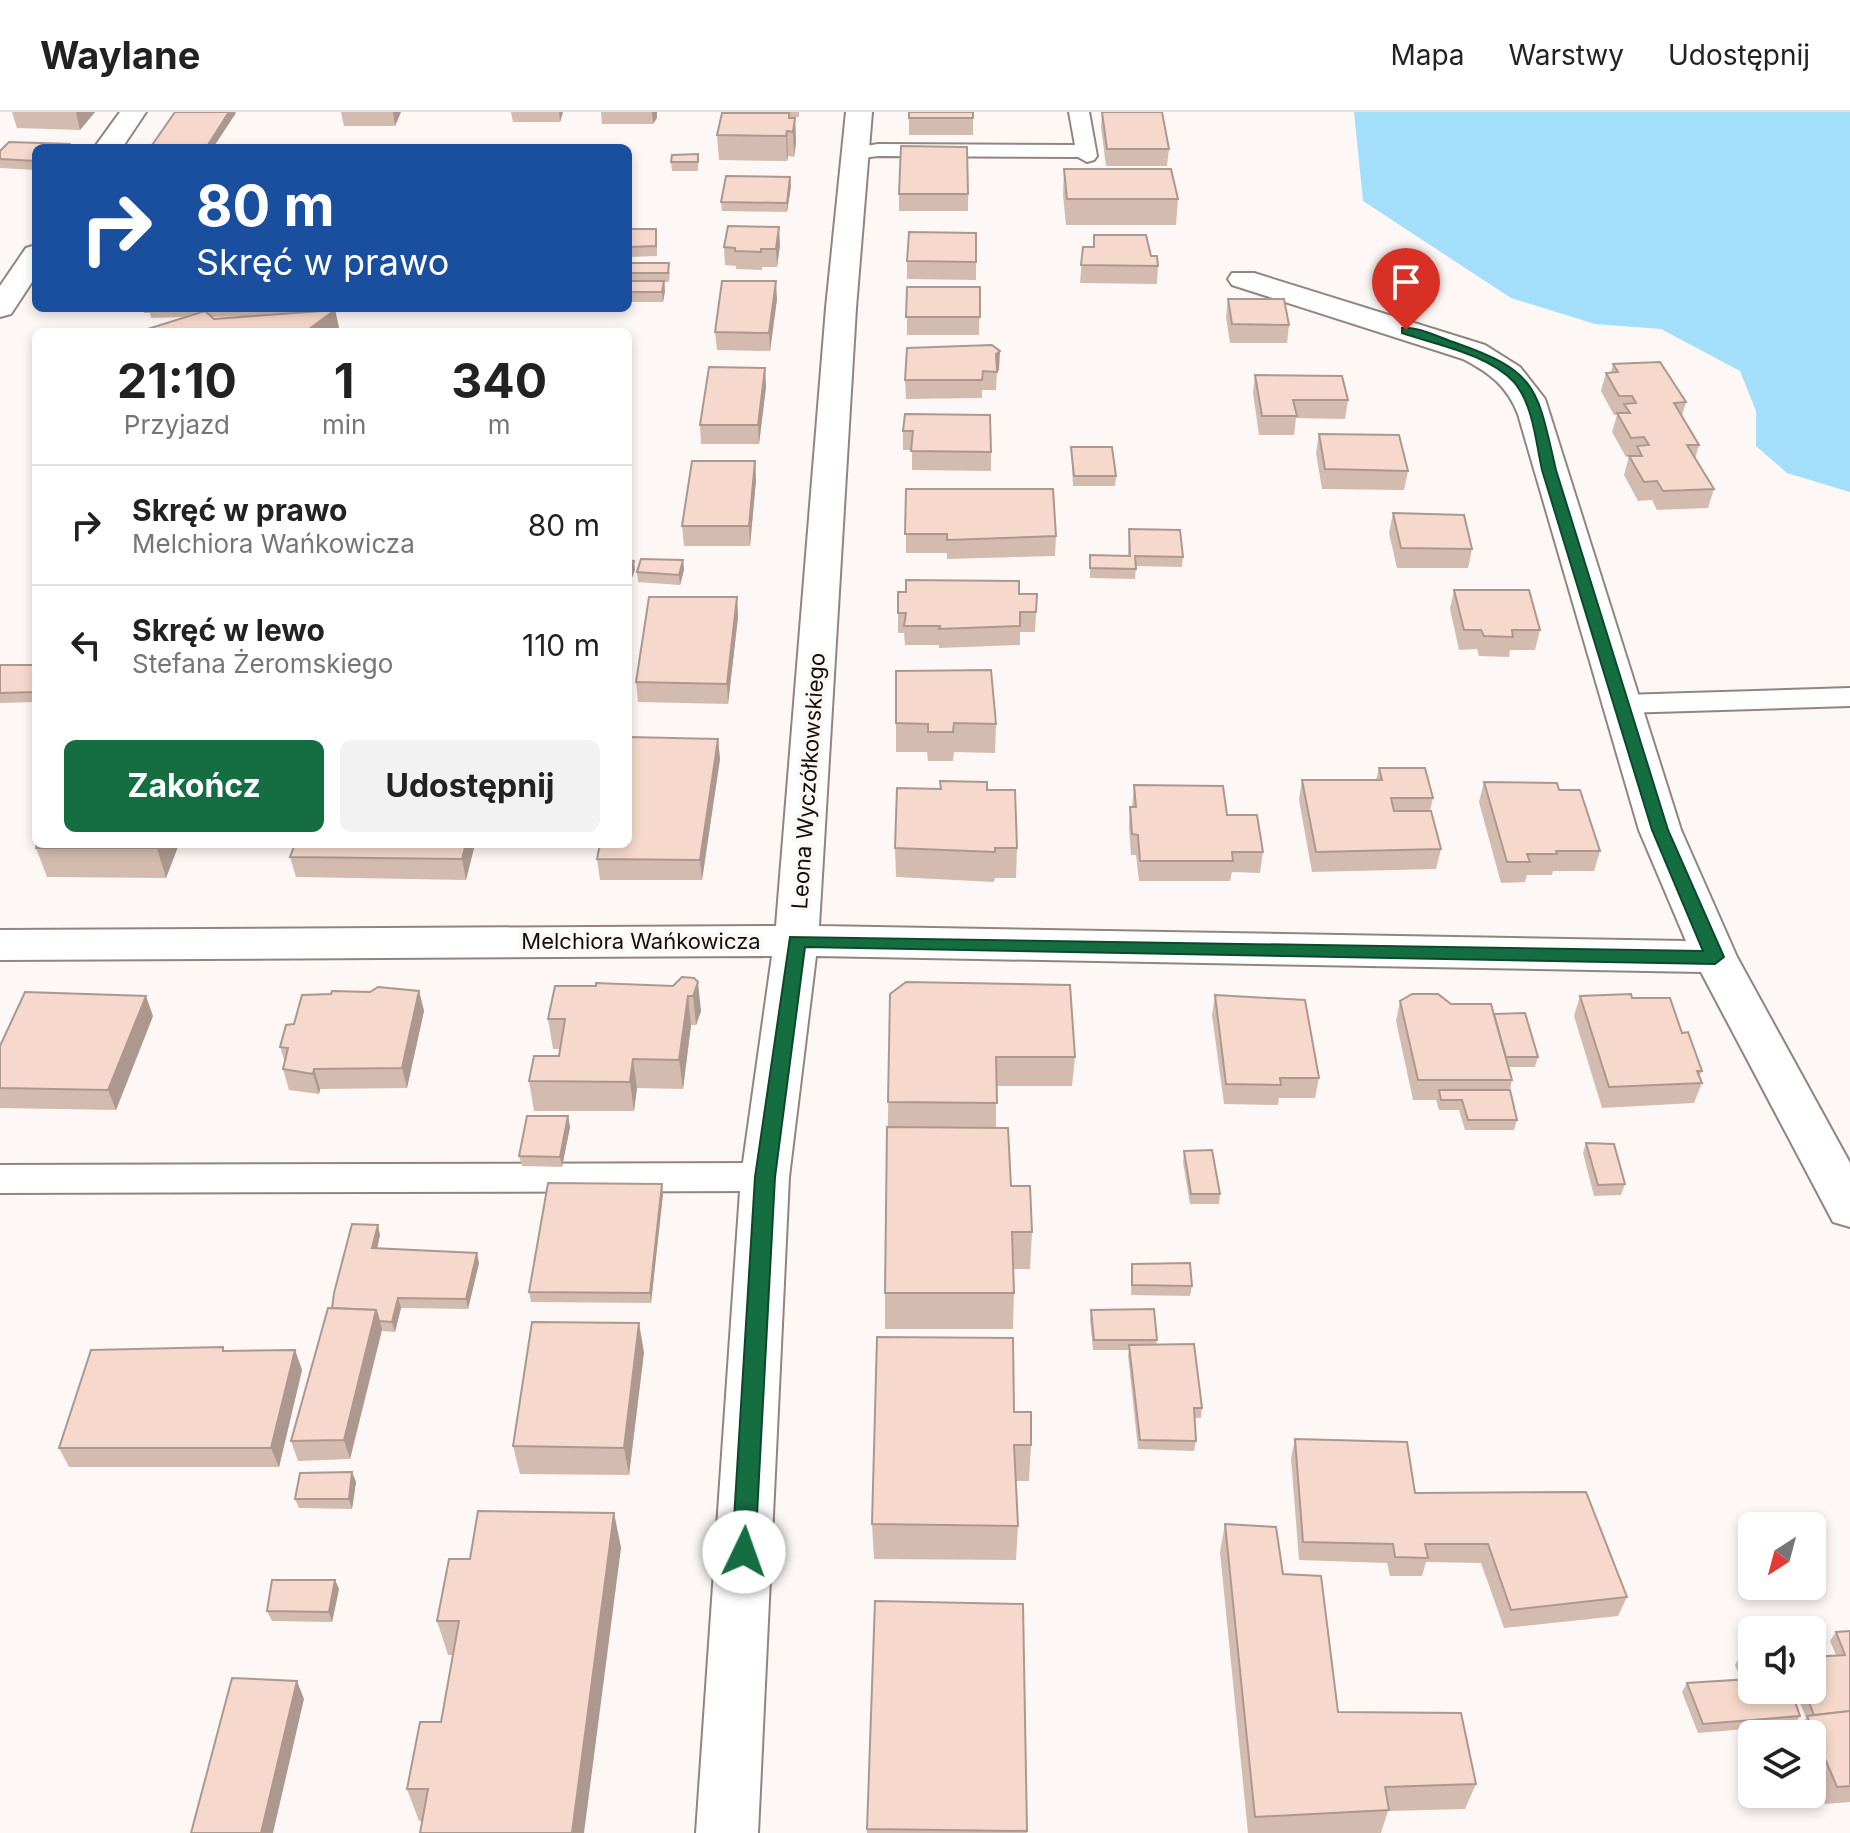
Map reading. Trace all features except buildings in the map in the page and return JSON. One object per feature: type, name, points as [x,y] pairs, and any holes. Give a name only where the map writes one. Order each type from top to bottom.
[{"type":"street","points":[[111,144],[133,112]]},
{"type":"street","name":"Leona Wyczółkowskiego","points":[[727,1833],[765,1177],[796,941],[841,308],[859,112]]},
{"type":"street","points":[[0,308],[32,260]]},
{"type":"street","points":[[1243,279],[1474,352],[1496,362],[1521,381],[1535,410],[1549,470],[1660,830],[1715,957],[1850,1208]]},
{"type":"street","name":"Melchiora Wańkowicza","points":[[0,945],[796,941],[1715,957]]},
{"type":"lane","points":[[855,153],[878,150],[1086,154],[1079,112]]},
{"type":"lane","points":[[1622,704],[1850,697]]},
{"type":"lane","points":[[0,1179],[765,1177]]},
{"type":"water","points":[[1354,112],[1850,112],[1850,492],[1787,473],[1756,446],[1756,411],[1740,371],[1661,329],[1595,324],[1511,298],[1363,201]]},
{"type":"route","points":[[744,1552],[765,1177],[783,1021],[796,941],[1715,957],[1660,830],[1549,470],[1535,410],[1521,381],[1496,362],[1474,352],[1406,330]]}]
